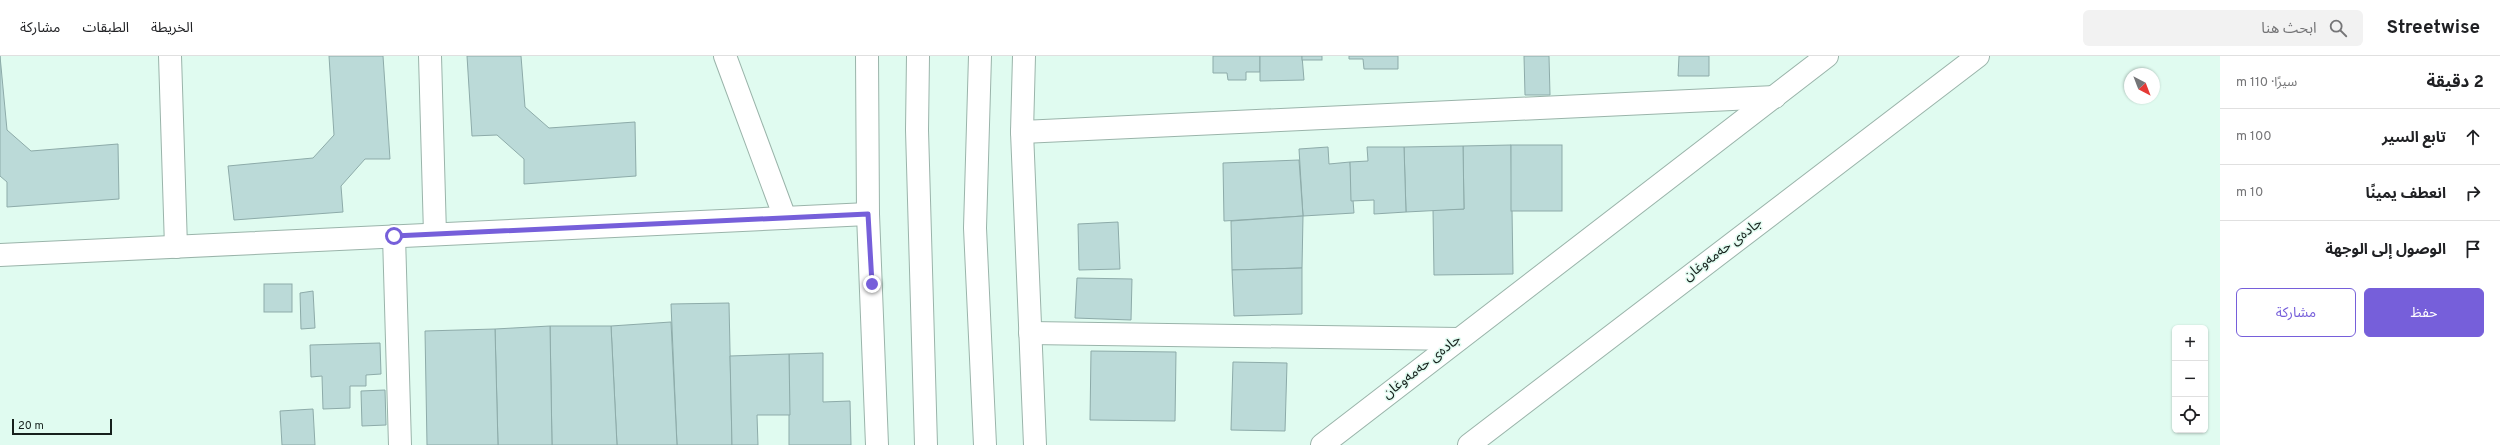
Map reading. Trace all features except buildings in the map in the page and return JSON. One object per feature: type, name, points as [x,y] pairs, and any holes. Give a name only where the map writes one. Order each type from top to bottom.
[{"type":"street","points":[[170,56],[176,246]]},
{"type":"street","points":[[430,56],[434,234]]},
{"type":"street","points":[[725,56],[785,218]]},
{"type":"street","points":[[867,56],[868,214],[877,445]]},
{"type":"street","points":[[918,56],[916,130],[926,445]]},
{"type":"street","points":[[980,56],[975,228],[985,445]]},
{"type":"street","points":[[1024,56],[1022,132],[1036,445]]},
{"type":"street","name":"جادەی حەمەوغان","points":[[1322,445],[1828,56]]},
{"type":"street","name":"جادەی حەمەوغان","points":[[1469,445],[1978,56]]},
{"type":"street","points":[[1022,132],[1775,97]]},
{"type":"street","points":[[0,255],[868,214]]},
{"type":"street","points":[[394,236],[400,445]]},
{"type":"street","points":[[1030,334],[1459,339]]},
{"type":"route","points":[[394,236],[868,214],[872,284]]}]
